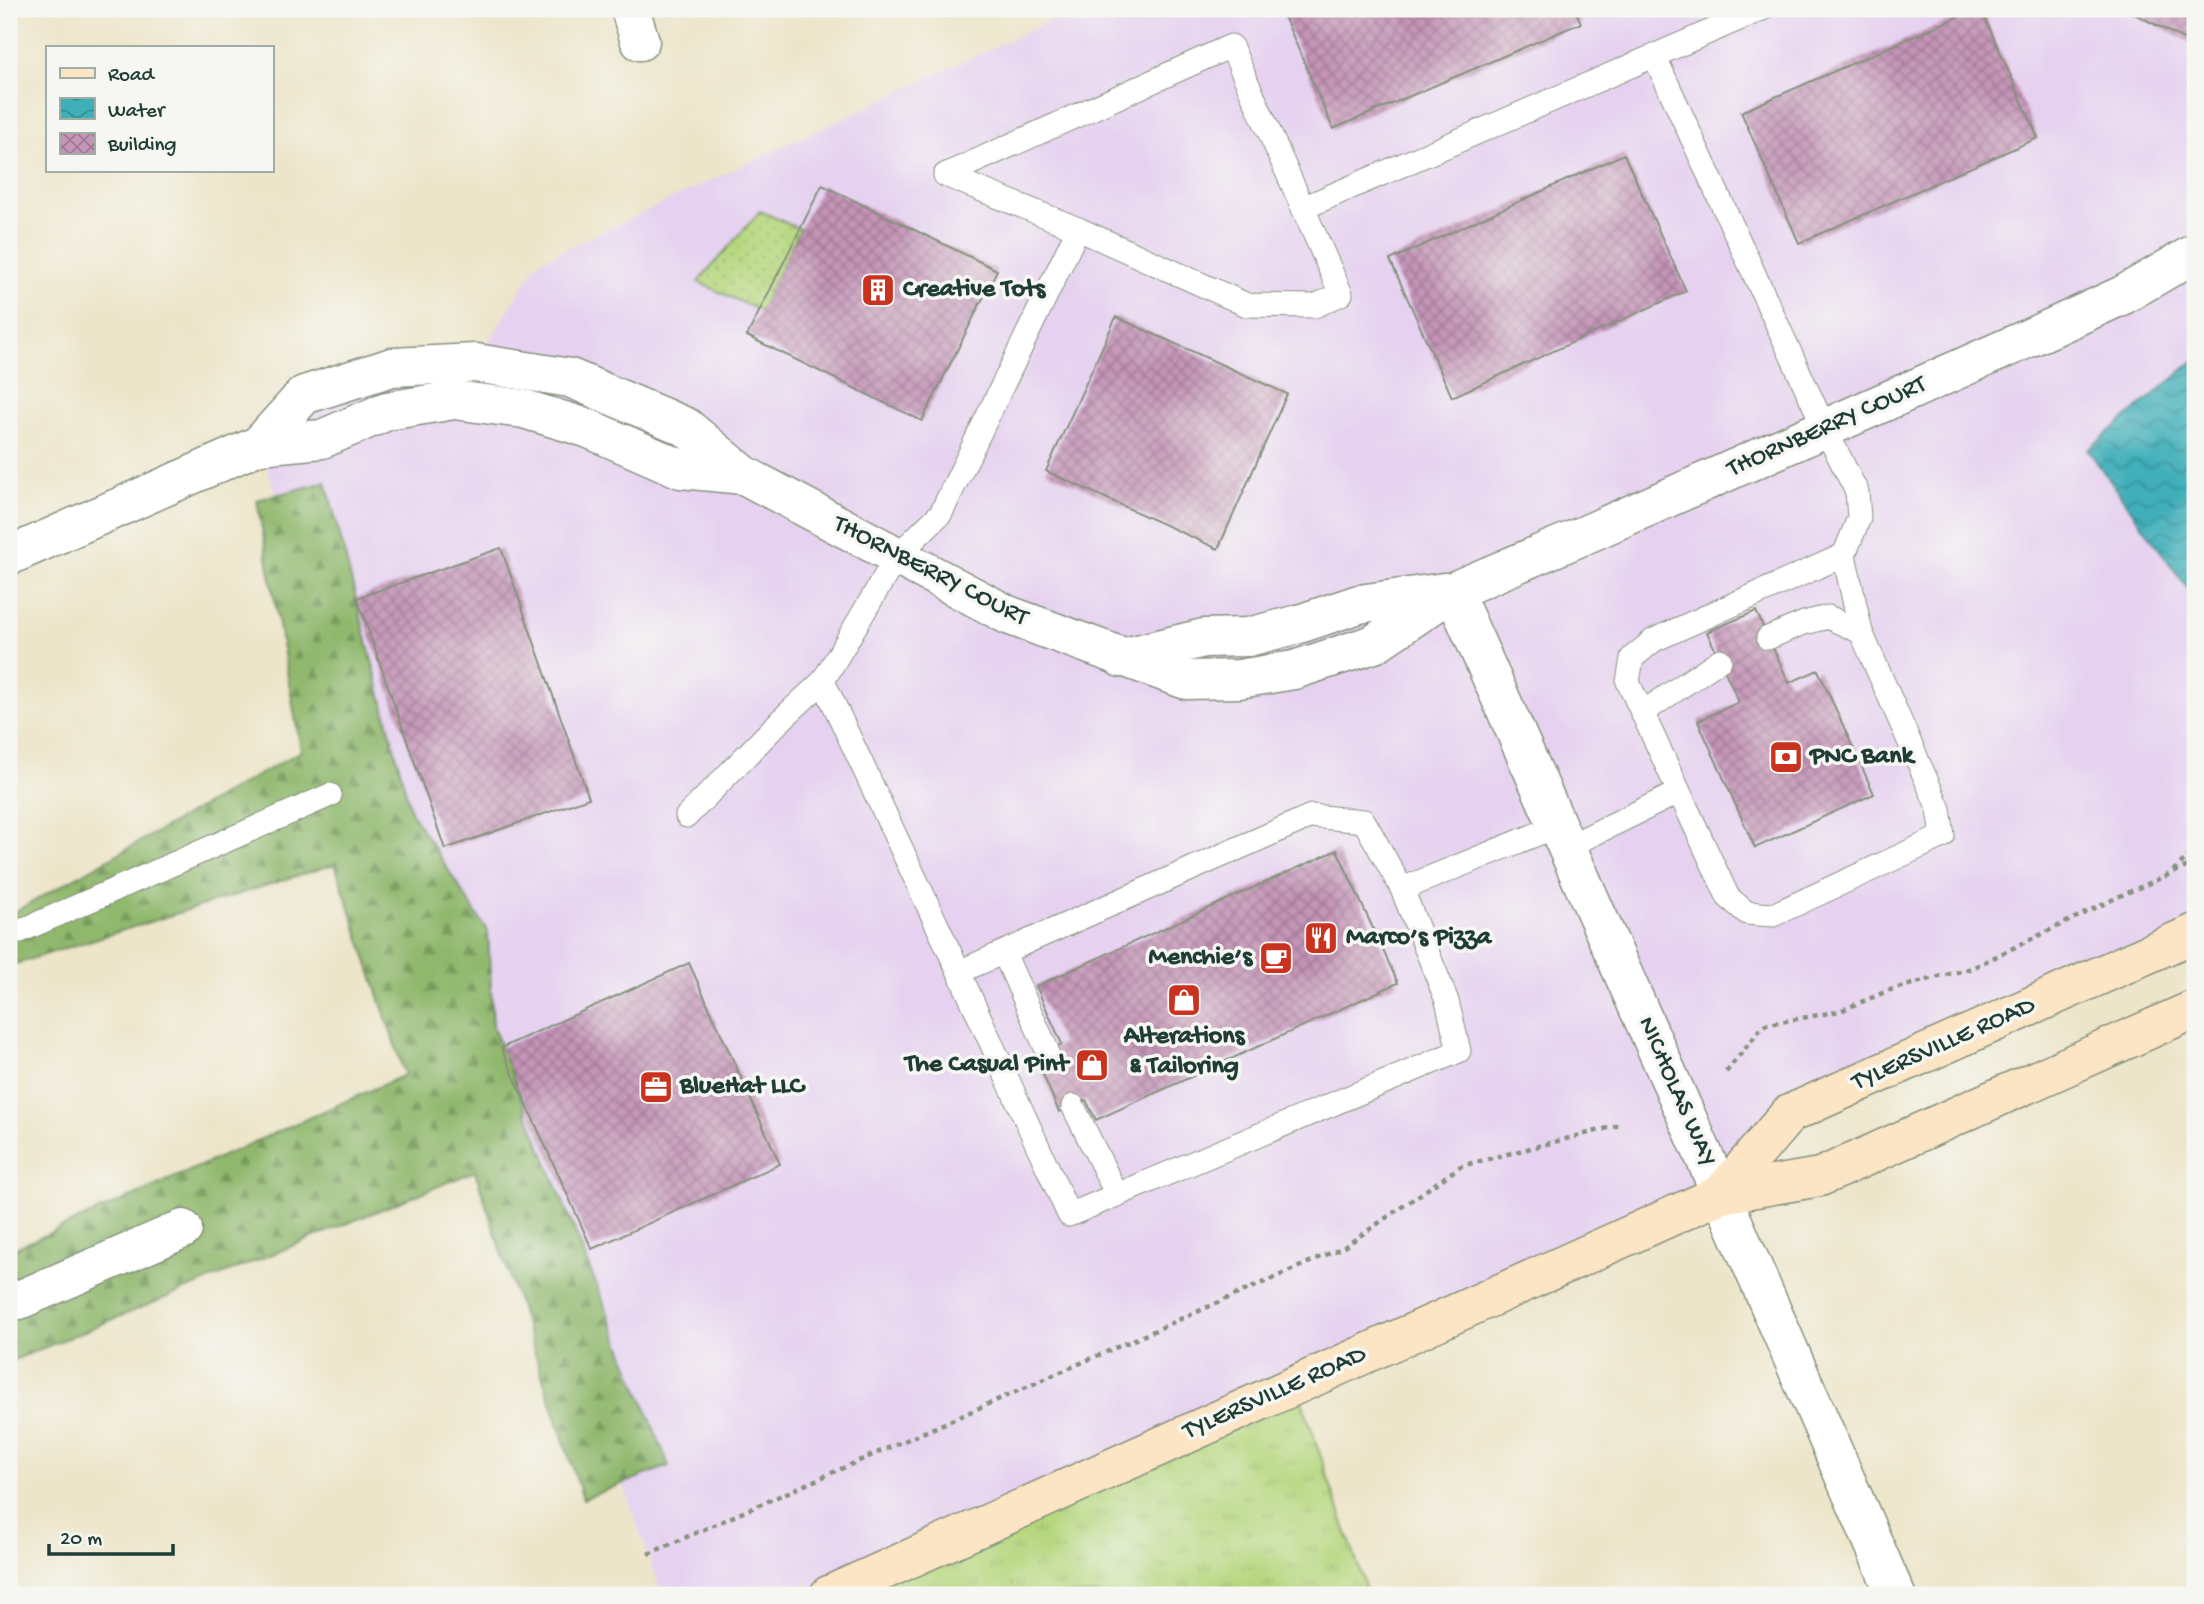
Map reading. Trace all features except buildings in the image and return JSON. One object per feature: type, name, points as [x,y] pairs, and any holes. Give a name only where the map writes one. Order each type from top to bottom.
[{"type":"main road","name":"TYLERSVILLE ROAD","points":[[1721,1194],[1789,1114],[2195,933]]},
{"type":"main road","name":"TYLERSVILLE ROAD","points":[[829,1595],[1721,1194],[1820,1177],[2195,1009]]},
{"type":"street","name":"THORNBERRY COURT","points":[[9,556],[259,445],[304,395],[392,367],[476,363],[570,378],[686,427],[744,475],[1008,615],[1186,680],[1238,679],[1294,670],[1374,644],[1453,591],[1825,429],[2123,295],[2195,253]]},
{"type":"street","name":"NICHOLAS WAY","points":[[1453,591],[1896,1595]]},
{"type":"street","points":[[12,1294],[183,1229]]},
{"type":"lane","points":[[1303,208],[1762,9]]},
{"type":"lane","points":[[1231,46],[1341,294],[1315,306],[1247,305],[1078,229],[946,175],[1231,46]]},
{"type":"lane","points":[[1654,55],[1825,429],[1857,492],[1859,518],[1844,555],[1861,632],[1939,808],[1943,836],[1773,915],[1747,914],[1727,897],[1628,682],[1632,658],[1654,640],[1844,555]]},
{"type":"lane","points":[[687,816],[823,681],[897,556],[941,513],[1078,229]]},
{"type":"lane","points":[[1768,638],[1804,623],[1828,617],[1861,632]]},
{"type":"lane","points":[[1642,712],[1720,660]]},
{"type":"lane","points":[[823,681],[1069,1215],[1459,1051],[1447,1001],[1402,889],[1364,821],[1311,816],[959,972]]},
{"type":"lane","points":[[1402,889],[1562,836],[1679,792]]},
{"type":"lane","points":[[9,936],[330,795]]},
{"type":"lane","points":[[1004,953],[1047,1050]]},
{"type":"lane","points":[[1073,1106],[1117,1195]]},
{"type":"path","points":[[2169,874],[2195,850]]},
{"type":"path","points":[[1726,1072],[1764,1025],[1840,1011],[1890,990],[1972,968],[2195,863]]},
{"type":"path","points":[[648,1554],[1345,1247],[1461,1166],[1620,1125]]},
{"type":"shaded area","points":[[1075,9],[2195,9],[2195,933],[1790,1114],[1721,1194],[829,1595],[662,1595],[259,445],[304,395],[476,362],[538,262]]},
{"type":"green space","points":[[760,211],[800,229],[760,311],[698,282]]},
{"type":"green space","points":[[326,482],[411,812],[488,932],[493,1027],[669,1466],[583,1499],[475,1171],[9,1362],[9,1251],[405,1075],[335,864],[9,966],[9,915],[301,751],[257,500]]},
{"type":"green space","points":[[1296,1384],[1368,1595],[829,1595]]},
{"type":"water","points":[[2195,360],[2195,607],[2188,589],[2088,450]]},
{"type":"place","name":"Creative Tots","points":[[878,290]]},
{"type":"place","name":"PNC Bank","points":[[1786,757]]},
{"type":"place","name":"Marco’s Pizza","points":[[1321,938]]},
{"type":"place","name":"Menchie’s","points":[[1276,958]]},
{"type":"place","name":"Alterations & Tailoring","points":[[1184,1000]]},
{"type":"place","name":"The Casual Pint","points":[[1092,1065]]},
{"type":"place","name":"BlueHat LLC","points":[[656,1087]]}]
